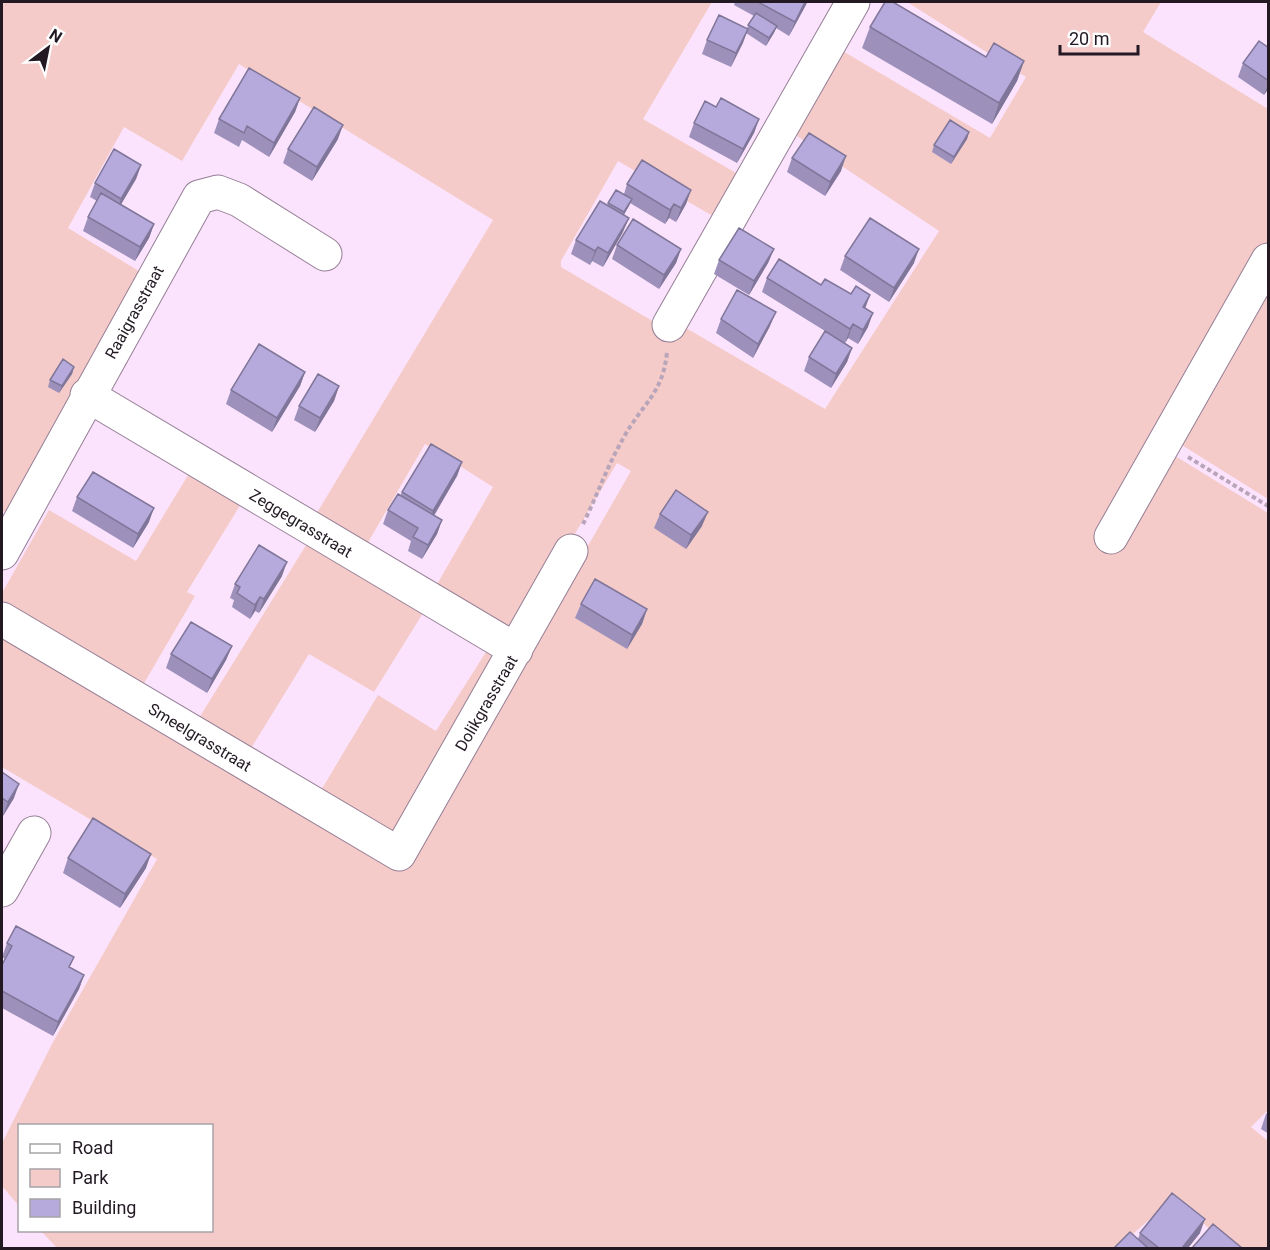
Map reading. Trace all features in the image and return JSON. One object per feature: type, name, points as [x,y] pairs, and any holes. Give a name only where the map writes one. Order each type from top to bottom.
[{"type":"street","points":[[669,325],[853,2]]},
{"type":"street","name":"Raaigrasstraat","points":[[2,553],[87,395],[199,197],[218,192],[239,200],[325,254]]},
{"type":"street","points":[[1111,537],[1269,260]]},
{"type":"street","name":"Zeggegrasstraat","points":[[87,395],[516,650]]},
{"type":"street","name":"Dolikgrasstraat","points":[[399,854],[571,551]]},
{"type":"street","name":"Smeelgrasstraat","points":[[2,620],[399,854]]},
{"type":"street","points":[[2,890],[34,833]]},
{"type":"path","points":[[571,551],[624,436],[653,399],[665,367],[669,325]]},
{"type":"path","points":[[1165,442],[1269,506]]},
{"type":"green space","points":[[2,2],[712,2],[643,119],[743,177],[718,219],[618,161],[561,261],[561,267],[678,336],[686,328],[825,409],[939,231],[791,132],[841,50],[990,138],[1026,77],[907,2],[1161,2],[1143,32],[1268,109],[1268,244],[1172,454],[1268,513],[1268,1110],[1251,1127],[1268,1141],[1268,1248],[1230,1248],[1175,1197],[1117,1248],[57,1248],[42,1232],[213,1232],[213,1124],[18,1124],[18,1205],[2,1186],[2,1143],[52,1044],[157,859],[2,767],[2,627],[403,867],[631,471],[617,463],[511,641],[432,593],[493,487],[425,444],[363,551],[312,521],[493,220],[239,64],[182,161],[124,127],[68,228],[157,282],[19,521],[2,510]]},
{"type":"green space","points":[[1268,288],[1268,499],[1177,442]]},
{"type":"green space","points":[[196,462],[247,494],[187,592],[195,596],[143,685],[2,601],[2,593],[49,510],[136,561]]},
{"type":"green space","points":[[313,534],[428,605],[374,692],[309,654],[250,750],[199,718]]},
{"type":"green space","points":[[491,644],[502,652],[395,833],[320,792],[378,695],[436,731]]},
{"type":"building","points":[[758,2],[805,2],[795,22]]},
{"type":"building","points":[[885,2],[893,2],[986,57],[994,43],[1024,61],[999,103],[870,27]]},
{"type":"building","points":[[756,13],[777,26],[769,38],[748,25]]},
{"type":"building","points":[[719,15],[748,29],[736,53],[707,40]]},
{"type":"building","points":[[1259,41],[1269,48],[1269,81],[1243,63]]},
{"type":"building","points":[[249,68],[300,98],[274,143],[247,126],[244,133],[219,119]]},
{"type":"building","points":[[721,98],[759,119],[743,149],[694,123],[705,101],[716,107]]},
{"type":"building","points":[[314,107],[343,125],[317,167],[288,149]]},
{"type":"building","points":[[950,120],[969,132],[954,157],[934,145]]},
{"type":"building","points":[[809,133],[846,156],[830,182],[792,158]]},
{"type":"building","points":[[114,149],[141,165],[121,199],[95,183]]},
{"type":"building","points":[[642,160],[691,190],[681,208],[674,204],[670,210],[627,184]]},
{"type":"building","points":[[616,190],[632,199],[624,212],[608,203]]},
{"type":"building","points":[[101,193],[154,224],[140,247],[88,217]]},
{"type":"building","points":[[600,201],[629,218],[608,253],[598,247],[595,251],[576,240]]},
{"type":"building","points":[[870,218],[919,249],[894,288],[845,256]]},
{"type":"building","points":[[633,219],[681,249],[664,275],[617,245]]},
{"type":"building","points":[[739,228],[774,249],[754,281],[719,260]]},
{"type":"building","points":[[779,259],[821,285],[825,279],[851,294],[856,286],[870,295],[863,307],[873,313],[863,330],[853,324],[850,329],[767,278]]},
{"type":"building","points":[[737,290],[776,312],[758,344],[721,319]]},
{"type":"building","points":[[825,331],[852,348],[836,374],[809,357]]},
{"type":"building","points":[[259,344],[305,372],[277,418],[231,390]]},
{"type":"building","points":[[63,359],[74,367],[62,386],[50,380]]},
{"type":"building","points":[[318,374],[339,386],[320,418],[299,406]]},
{"type":"building","points":[[431,444],[462,462],[433,511],[402,492]]},
{"type":"building","points":[[93,472],[154,508],[138,534],[77,497]]},
{"type":"building","points":[[676,490],[708,512],[691,535],[660,514]]},
{"type":"building","points":[[398,494],[442,520],[428,545],[413,537],[418,528],[388,510]]},
{"type":"building","points":[[259,545],[287,562],[264,599],[260,597],[255,605],[237,593],[240,587],[235,584]]},
{"type":"building","points":[[595,579],[647,609],[632,635],[581,604]]},
{"type":"building","points":[[191,622],[232,646],[212,679],[171,654]]},
{"type":"building","points":[[2,772],[19,784],[8,802],[2,798]]},
{"type":"building","points":[[93,818],[151,854],[125,894],[68,858]]},
{"type":"building","points":[[16,926],[74,957],[69,967],[84,975],[58,1022],[2,991],[2,965],[12,946],[7,943]]},
{"type":"building","points":[[1172,1193],[1205,1219],[1182,1248],[1159,1248],[1140,1233]]},
{"type":"building","points":[[1213,1224],[1242,1248],[1192,1248]]},
{"type":"building","points":[[1130,1232],[1148,1248],[1114,1248]]}]
